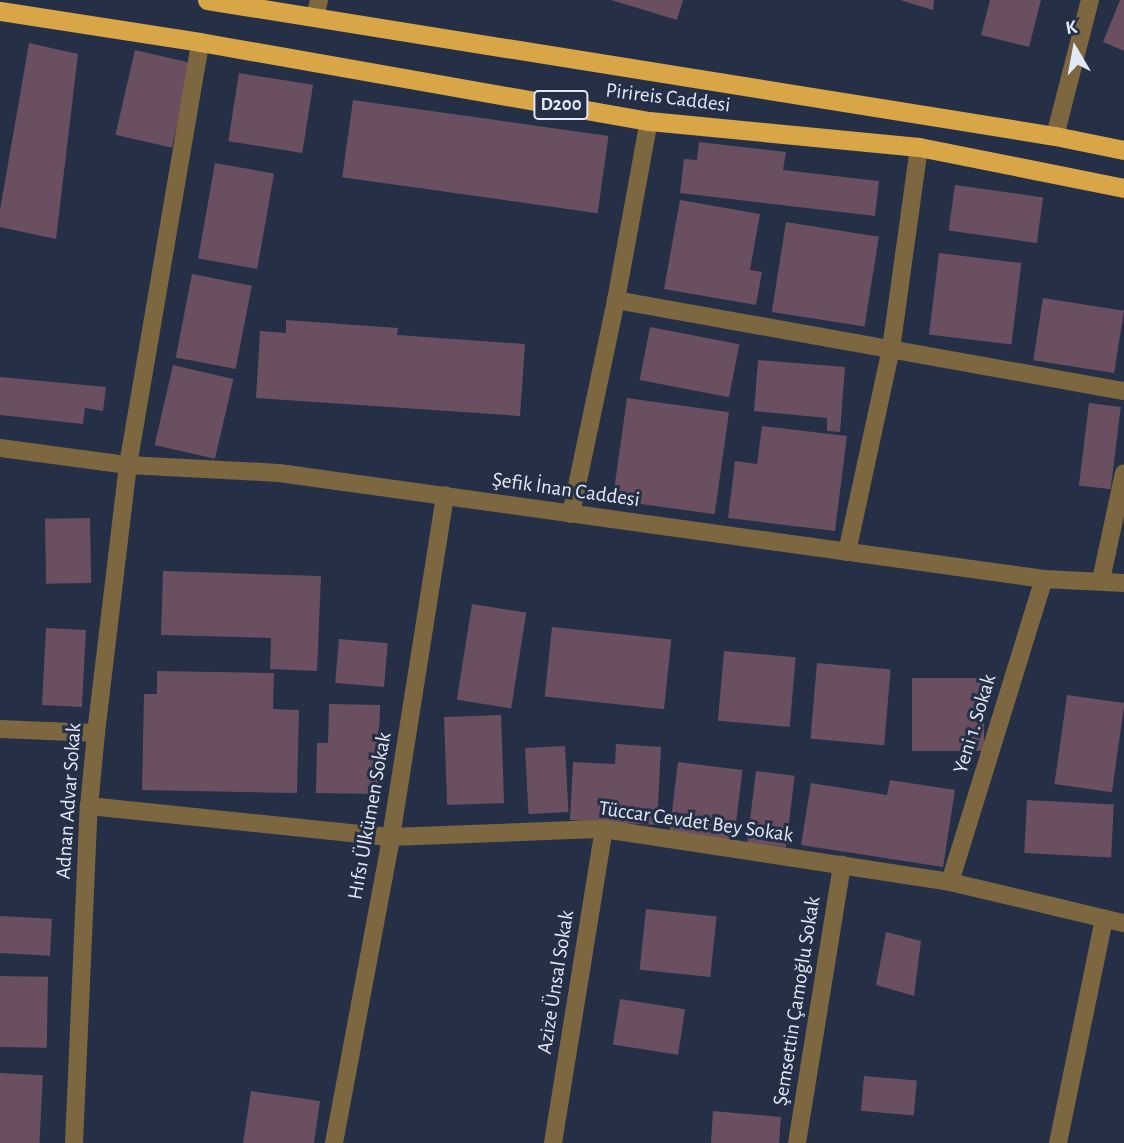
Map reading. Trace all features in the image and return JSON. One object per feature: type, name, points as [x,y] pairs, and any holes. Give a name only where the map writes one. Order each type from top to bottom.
[{"type":"highway","name":"Pirireis Caddesi","points":[[207,0],[317,8],[1055,135],[1124,150]]},
{"type":"highway","name":"Pirireis Caddesi","points":[[0,11],[200,42],[649,121],[919,147],[1124,188]]},
{"type":"street","points":[[1055,135],[1090,0]]},
{"type":"street","name":"Adnan Advar Sokak","points":[[74,1143],[89,806],[96,733],[128,465],[200,42]]},
{"type":"street","points":[[570,514],[616,300],[649,121]]},
{"type":"street","points":[[847,552],[891,349],[919,147]]},
{"type":"street","points":[[616,300],[1124,391]]},
{"type":"street","name":"Şefik İnan Caddesi","points":[[0,448],[128,465],[279,473],[1044,579],[1124,583]]},
{"type":"street","points":[[1101,580],[1124,473]]},
{"type":"street","name":"Hıfsı Ülkümen Sokak","points":[[334,1143],[391,837],[446,495]]},
{"type":"street","name":"Yeni 1. Sokak","points":[[950,882],[1044,579]]},
{"type":"street","points":[[0,729],[96,733]]},
{"type":"street","name":"Tüccar Cevdet Bey Sokak","points":[[89,806],[391,837],[604,829],[950,882],[1124,923]]},
{"type":"street","name":"Azize Ünsal Sokak","points":[[553,1143],[604,829]]},
{"type":"street","name":"Şemsettin Çamoğlu Sokak","points":[[797,1143],[842,865]]},
{"type":"street","points":[[1058,1143],[1104,919]]},
{"type":"building","points":[[611,0],[683,0],[677,20]]},
{"type":"building","points":[[900,0],[934,0],[933,10]]},
{"type":"building","points":[[990,0],[1041,0],[1029,47],[981,35]]},
{"type":"building","points":[[1120,0],[1124,0],[1124,51],[1103,42]]},
{"type":"building","points":[[29,43],[78,54],[56,239],[0,227],[0,210]]},
{"type":"building","points":[[135,50],[192,63],[172,148],[115,135]]},
{"type":"building","points":[[239,73],[313,85],[302,153],[228,141]]},
{"type":"building","points":[[353,100],[608,136],[598,213],[342,177]]},
{"type":"building","points":[[699,142],[786,152],[783,170],[879,181],[875,216],[680,193],[684,159],[697,160]]},
{"type":"building","points":[[215,163],[274,173],[257,269],[198,259]]},
{"type":"building","points":[[955,185],[1043,197],[1037,243],[949,231]]},
{"type":"building","points":[[680,200],[760,214],[750,270],[762,272],[756,305],[664,289]]},
{"type":"building","points":[[786,222],[879,237],[865,327],[772,312]]},
{"type":"building","points":[[939,253],[1021,263],[1011,345],[929,334]]},
{"type":"building","points":[[192,274],[252,286],[236,369],[176,357]]},
{"type":"building","points":[[1043,298],[1124,311],[1114,373],[1033,360]]},
{"type":"building","points":[[286,320],[398,328],[397,335],[525,344],[520,416],[256,398],[260,331],[286,333]]},
{"type":"building","points":[[650,327],[739,344],[729,397],[640,380]]},
{"type":"building","points":[[758,360],[845,367],[840,432],[827,431],[827,418],[754,411]]},
{"type":"building","points":[[173,365],[233,379],[215,459],[155,445]]},
{"type":"building","points":[[0,377],[106,387],[103,411],[85,408],[83,424],[0,415]]},
{"type":"building","points":[[627,398],[729,412],[715,514],[613,500]]},
{"type":"building","points":[[1089,403],[1121,407],[1111,489],[1079,485]]},
{"type":"building","points":[[762,426],[847,436],[835,531],[728,518],[735,461],[757,464]]},
{"type":"building","points":[[90,518],[91,583],[46,584],[45,519]]},
{"type":"building","points":[[163,571],[321,576],[317,671],[270,669],[271,638],[161,635]]},
{"type":"building","points":[[472,604],[526,613],[511,708],[457,700]]},
{"type":"building","points":[[552,627],[671,640],[664,709],[545,697]]},
{"type":"building","points":[[46,628],[86,630],[82,707],[42,705]]},
{"type":"building","points":[[339,639],[388,643],[384,687],[335,683]]},
{"type":"building","points":[[724,651],[796,657],[790,727],[718,721]]},
{"type":"building","points":[[817,663],[891,669],[884,745],[810,739]]},
{"type":"building","points":[[157,671],[274,673],[273,709],[299,710],[297,793],[142,790],[144,694],[157,694]]},
{"type":"building","points":[[912,678],[984,678],[984,751],[912,751]]},
{"type":"building","points":[[1067,695],[1124,703],[1112,792],[1054,784]]},
{"type":"building","points":[[329,704],[380,705],[378,794],[316,793],[317,743],[328,743]]},
{"type":"building","points":[[501,715],[504,803],[447,805],[444,717]]},
{"type":"building","points":[[616,744],[661,747],[657,825],[570,820],[573,762],[615,764]]},
{"type":"building","points":[[565,746],[568,812],[529,814],[525,748]]},
{"type":"building","points":[[678,762],[743,770],[734,840],[669,832]]},
{"type":"building","points":[[756,771],[795,776],[786,847],[747,842]]},
{"type":"building","points":[[890,780],[955,790],[943,867],[801,845],[811,783],[887,795]]},
{"type":"building","points":[[1027,800],[1114,805],[1111,857],[1024,853]]},
{"type":"building","points":[[646,909],[717,916],[710,977],[640,970]]},
{"type":"building","points":[[0,916],[52,919],[50,956],[0,953]]},
{"type":"building","points":[[886,932],[921,941],[914,996],[876,985]]},
{"type":"building","points":[[0,976],[48,977],[47,1048],[0,1047]]},
{"type":"building","points":[[620,999],[685,1009],[678,1055],[613,1044]]},
{"type":"building","points":[[0,1073],[43,1075],[39,1143],[0,1143]]},
{"type":"building","points":[[864,1076],[917,1081],[914,1115],[861,1111]]},
{"type":"building","points":[[251,1091],[320,1101],[314,1143],[243,1143]]},
{"type":"building","points":[[713,1111],[781,1117],[779,1143],[711,1143]]}]
